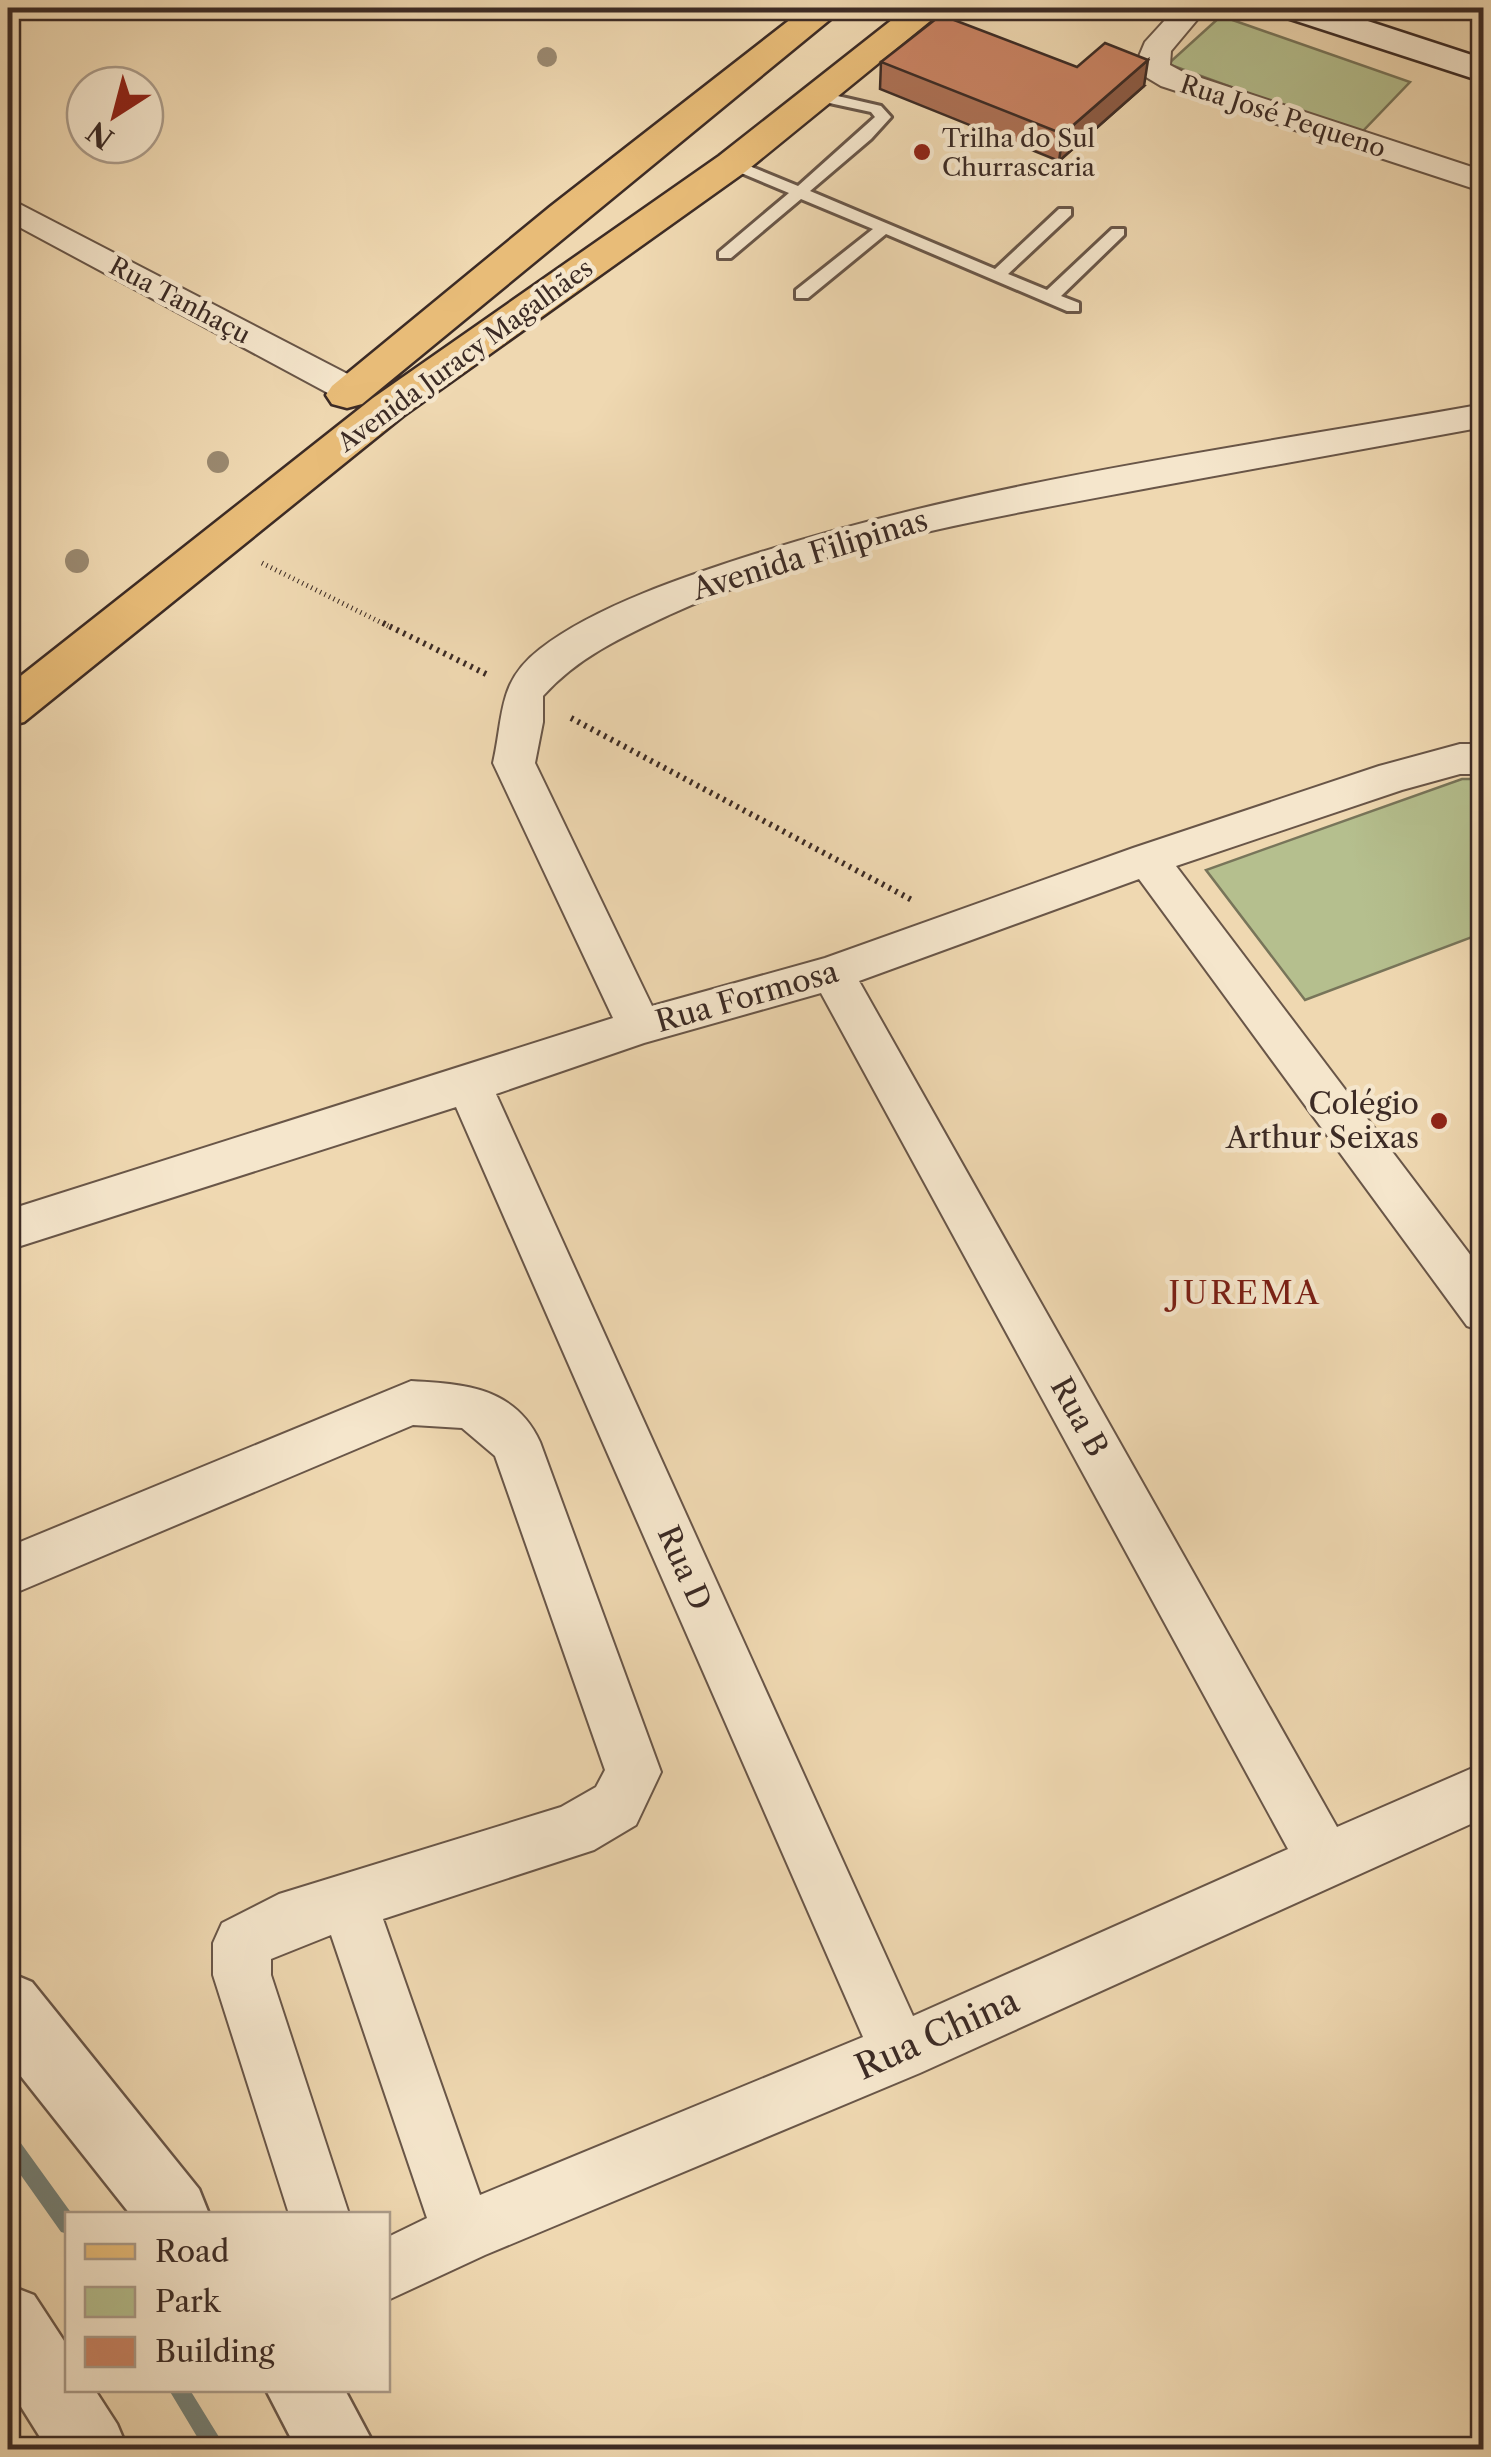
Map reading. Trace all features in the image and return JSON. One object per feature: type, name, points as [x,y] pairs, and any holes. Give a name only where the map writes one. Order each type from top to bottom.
[{"type":"main road","name":"Avenida Juracy Magalhães","points":[[8,710],[388,407],[732,164],[928,8]]},
{"type":"main road","name":"Avenida Juracy Magalhães","points":[[8,672],[812,12]]},
{"type":"main road","points":[[565,214],[624,240]]},
{"type":"street","name":"Rua José Pequeno","points":[[1192,8],[1156,49],[1152,61],[1172,79],[1484,182]]},
{"type":"street","points":[[1294,8],[1480,67]]},
{"type":"street","name":"Rua Tanhaçu","points":[[8,208],[352,390]]},
{"type":"street","points":[[8,250],[41,228]]},
{"type":"street","name":"Avenida Filipinas","points":[[523,693],[553,659],[606,628],[706,582],[831,543],[958,511],[1484,415]]},
{"type":"street","points":[[523,693],[523,722],[514,764],[640,1027]]},
{"type":"street","name":"Rua Formosa","points":[[8,1230],[469,1086],[640,1027],[832,974],[1148,860],[1394,777],[1460,759],[1484,759]]},
{"type":"street","points":[[1148,860],[1484,1310]]},
{"type":"street","name":"Rua B","points":[[832,974],[1325,1861]]},
{"type":"street","name":"Rua D","points":[[469,1086],[899,2052]]},
{"type":"street","points":[[8,1572],[411,1403],[473,1407],[515,1442],[633,1772],[616,1806],[574,1831],[279,1923],[242,1943],[242,1975],[318,2212]]},
{"type":"street","name":"Rua China","points":[[390,2268],[463,2232],[899,2052],[1484,1790]]},
{"type":"street","points":[[349,1904],[463,2232]]},
{"type":"street","points":[[8,2006],[172,2212]]},
{"type":"street","points":[[8,2321],[91,2450]]},
{"type":"street","points":[[304,2392],[340,2450]]},
{"type":"lane","points":[[725,254],[883,117],[876,110],[816,96]]},
{"type":"lane","points":[[732,164],[1073,307]]},
{"type":"lane","points":[[998,276],[1064,212]]},
{"type":"lane","points":[[802,294],[884,228]]},
{"type":"lane","points":[[1050,298],[1118,232]]},
{"type":"path","points":[[218,542],[523,693],[962,927]]},
{"type":"green space","points":[[1221,16],[1410,82],[1360,134],[1168,64]]},
{"type":"green space","points":[[1462,779],[1483,779],[1483,933],[1305,1000],[1206,870]]},
{"type":"building","points":[[941,15],[1077,67],[1105,43],[1148,60],[1063,134],[881,62]]},
{"type":"waterway","points":[[8,2142],[65,2221]]},
{"type":"waterway","points":[[180,2392],[217,2450]]},
{"type":"place","name":"Trilha do Sul Churrascaria","points":[[922,152]]},
{"type":"place","name":"Colégio Arthur Seixas","points":[[1439,1121]]},
{"type":"district","name":"JUREMA","points":[[1245,1293]]}]
